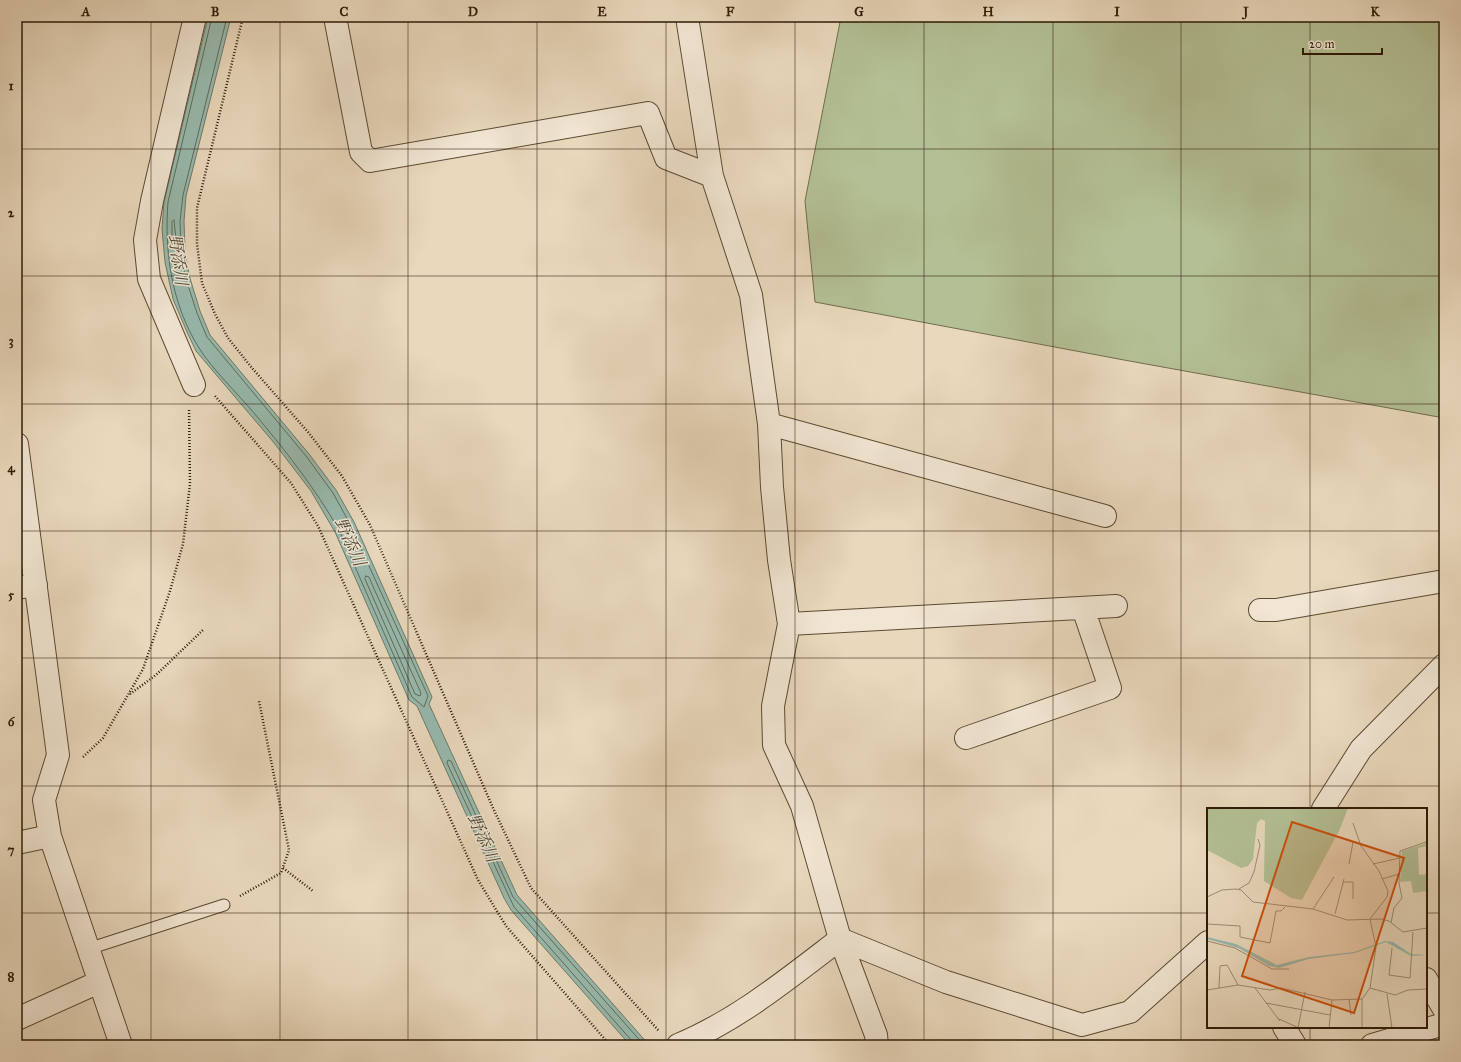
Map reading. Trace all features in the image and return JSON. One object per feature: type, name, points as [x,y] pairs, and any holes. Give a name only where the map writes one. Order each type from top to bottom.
[{"type":"street","points":[[194,385],[149,279],[145,240],[154,193],[195,17]]},
{"type":"street","points":[[335,17],[361,152],[370,161],[648,114],[666,158],[712,176]]},
{"type":"street","points":[[687,17],[712,176],[751,295],[769,424],[772,487],[779,560],[789,624],[773,706],[774,745],[802,806],[840,938],[876,1035],[877,1045]]},
{"type":"street","points":[[769,424],[1105,516]]},
{"type":"street","points":[[17,444],[26,587],[58,755],[44,800],[50,836],[121,1045]]},
{"type":"street","points":[[1260,610],[1276,610],[1444,581]]},
{"type":"street","points":[[789,624],[1116,606]]},
{"type":"street","points":[[966,738],[1110,688],[1083,608]]},
{"type":"street","points":[[1325,808],[1361,749],[1444,665]]},
{"type":"street","points":[[17,843],[50,836]]},
{"type":"street","points":[[669,1039],[691,1039],[755,1003],[840,938]]},
{"type":"street","points":[[840,938],[946,982],[1082,1025],[1130,1012],[1207,943]]},
{"type":"street","points":[[1427,981],[1444,1009]]},
{"type":"street","points":[[17,1019],[100,982]]},
{"type":"street","points":[[1372,1045],[1444,1024]]},
{"type":"street","points":[[1285,1028],[1295,1045]]},
{"type":"lane","points":[[88,949],[224,905]]},
{"type":"path","points":[[243,17],[197,208],[197,244],[202,283],[215,314],[228,338],[308,432],[342,476],[370,525],[493,808],[531,888],[669,1039]]},
{"type":"path","points":[[54,769],[82,758],[103,738],[143,669],[170,591],[183,544],[190,484],[189,407],[194,385],[216,397],[291,483],[318,526],[478,880],[506,926],[610,1045]]},
{"type":"path","points":[[128,696],[156,675],[203,630]]},
{"type":"path","points":[[224,905],[281,873],[289,850],[259,701]]},
{"type":"path","points":[[283,868],[313,891]]},
{"type":"green space","points":[[841,17],[1444,17],[1444,418],[815,302],[805,201]]},
{"type":"water","name":"野添川","points":[[208,17],[231,17],[186,196],[184,221],[185,252],[189,275],[200,311],[210,335],[309,454],[336,490],[354,522],[432,697],[429,704],[517,895],[649,1045],[630,1045],[511,910],[504,898],[417,706],[409,700],[335,532],[311,491],[275,444],[196,351],[187,332],[173,299],[165,262],[162,229],[164,202]]}]
